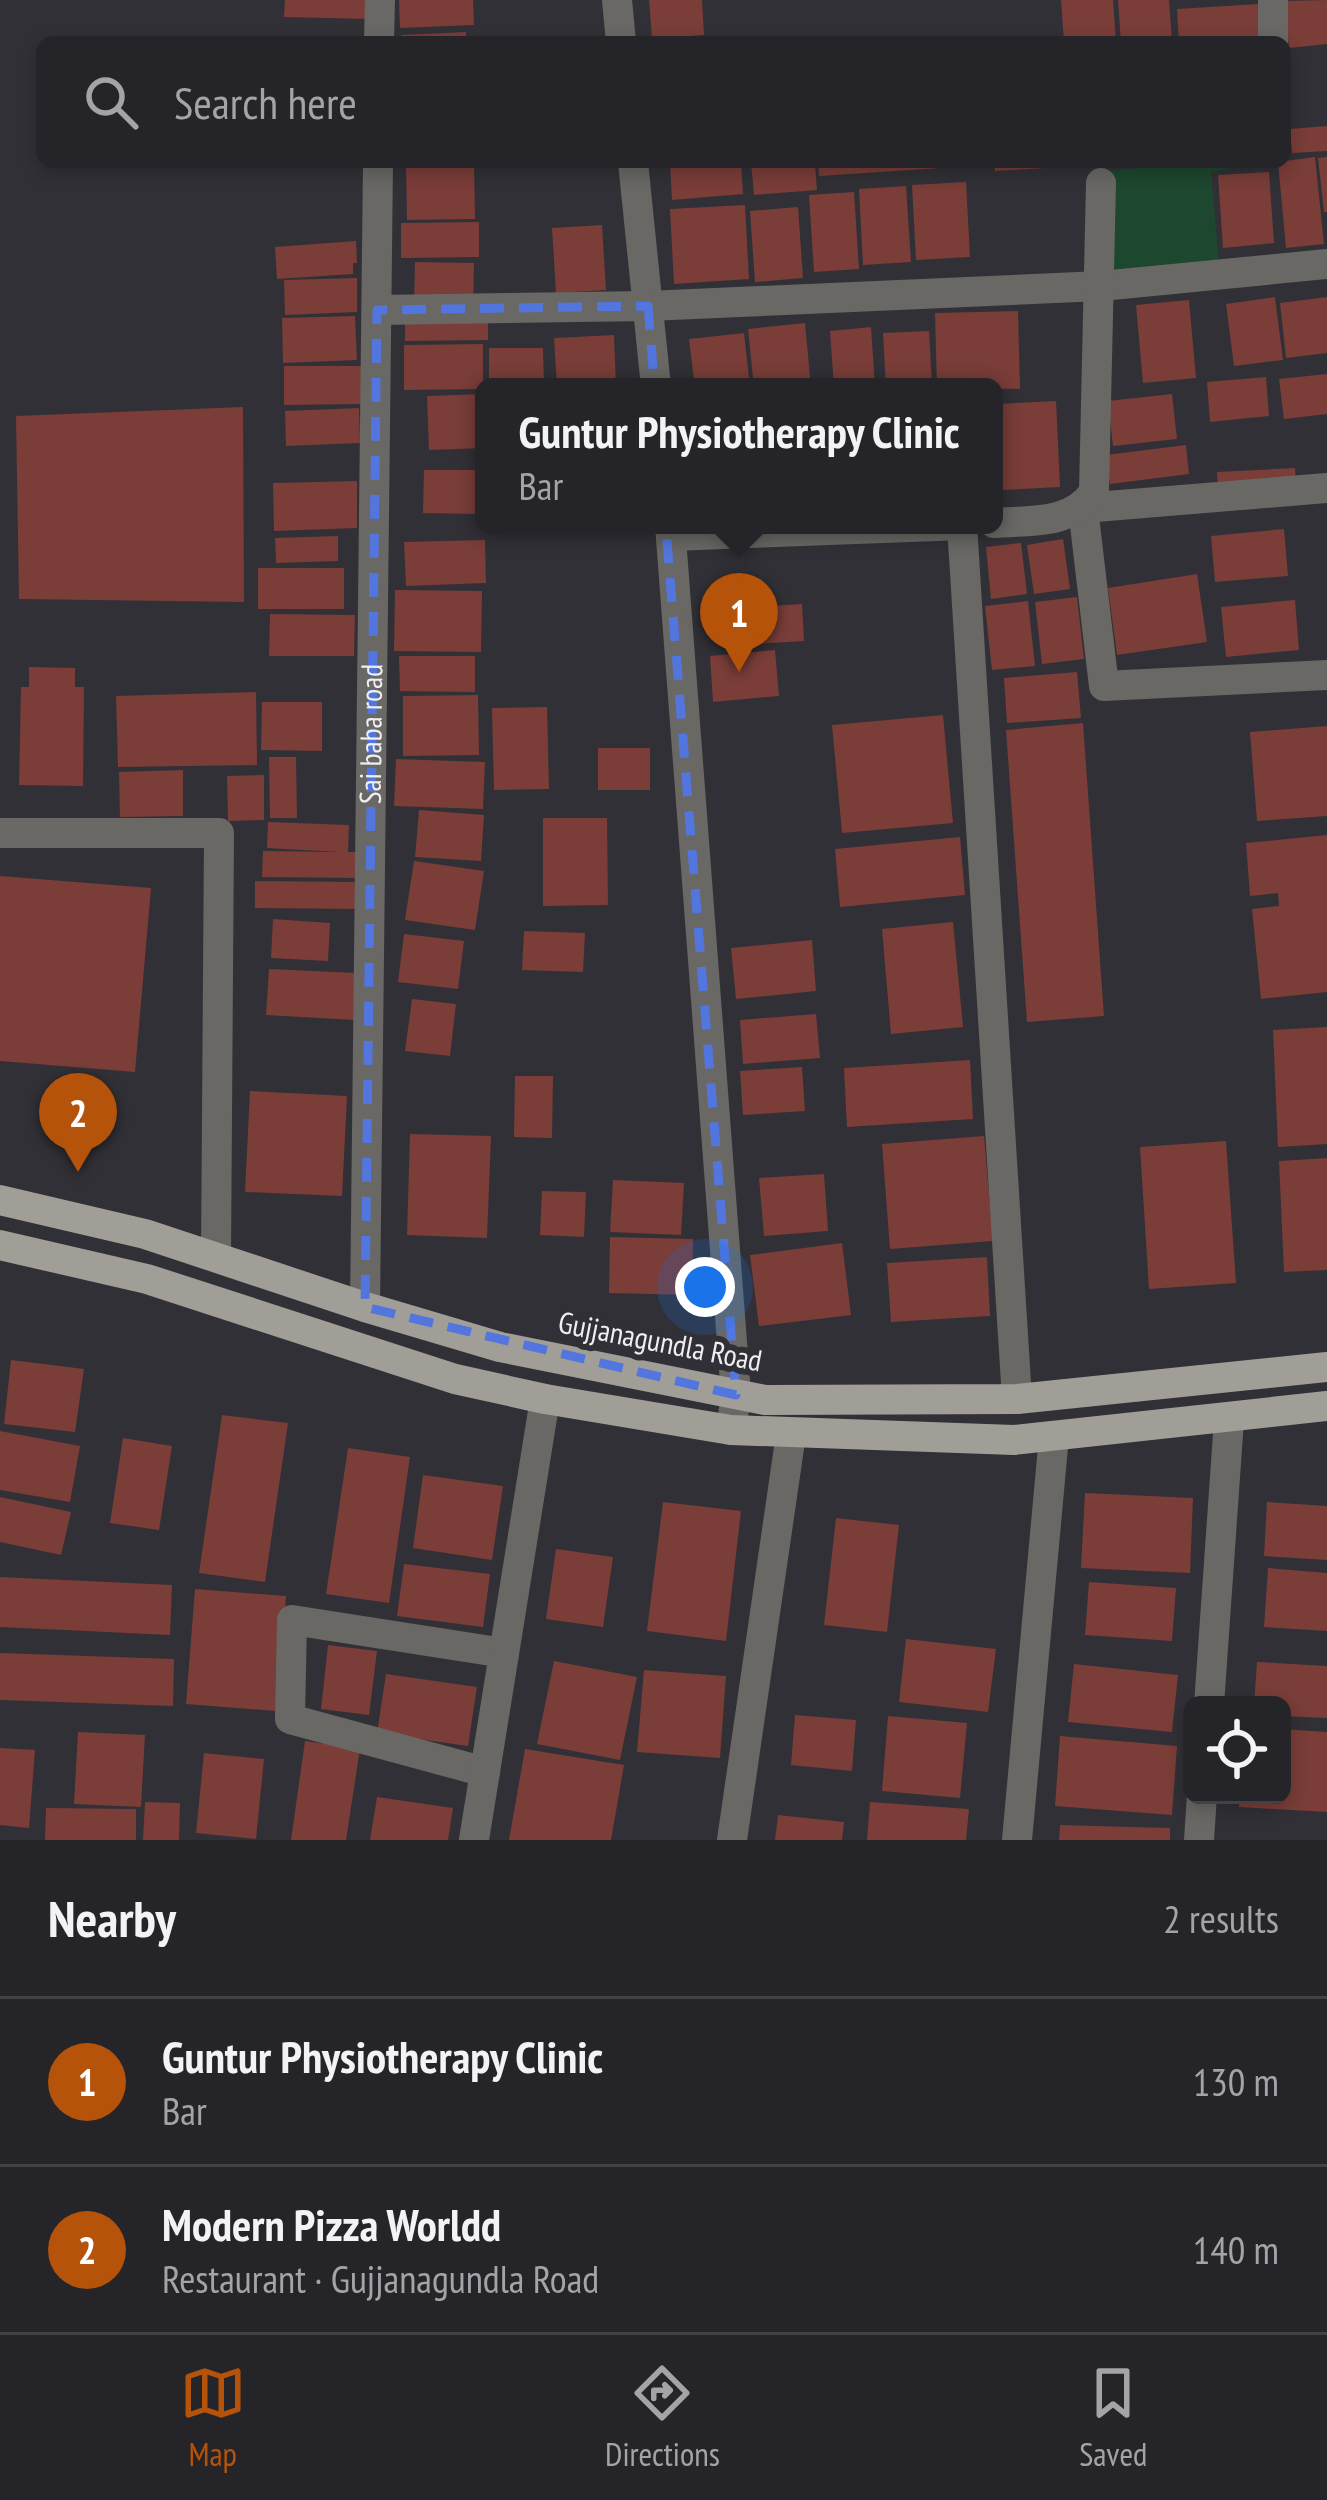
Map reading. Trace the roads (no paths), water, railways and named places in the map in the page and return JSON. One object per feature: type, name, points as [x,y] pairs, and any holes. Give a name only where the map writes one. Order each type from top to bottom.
[{"type":"main road","name":"Gujjanagundla Road","points":[[0,1200],[66,1212],[500,1347],[765,1400],[1017,1400],[1327,1367]]},
{"type":"main road","points":[[0,1245],[146,1279],[386,1358],[544,1399],[731,1430],[1014,1439],[1229,1420],[1327,1406]]},
{"type":"street","points":[[379,36],[380,0]]},
{"type":"street","points":[[617,0],[620,36]]},
{"type":"street","points":[[1273,0],[1273,36]]},
{"type":"street","name":"Sai baba road","points":[[365,1307],[378,168]]},
{"type":"street","points":[[634,168],[655,378]]},
{"type":"street","points":[[1101,183],[1094,492],[1083,508],[1104,686],[1327,675]]},
{"type":"street","points":[[376,310],[648,306],[1101,286],[1327,264]]},
{"type":"street","points":[[1003,522],[1061,517],[1083,508],[1327,488]]},
{"type":"street","points":[[671,534],[736,1395],[731,1430]]},
{"type":"street","points":[[963,534],[1017,1400]]},
{"type":"street","points":[[0,833],[219,833],[216,1257]]},
{"type":"street","points":[[474,1840],[544,1399]]},
{"type":"street","points":[[1210,1696],[1229,1420]]},
{"type":"street","points":[[732,1840],[791,1434]]},
{"type":"street","points":[[1017,1840],[1054,1436]]},
{"type":"street","points":[[485,1772],[290,1719],[292,1620],[504,1653]]},
{"type":"street","points":[[1199,1840],[1201,1804]]},
{"type":"place","name":"Guntur Physiotherapy Clinic","points":[[739,672]]},
{"type":"place","name":"Modern Pizza Worldd","points":[[78,1172]]}]
